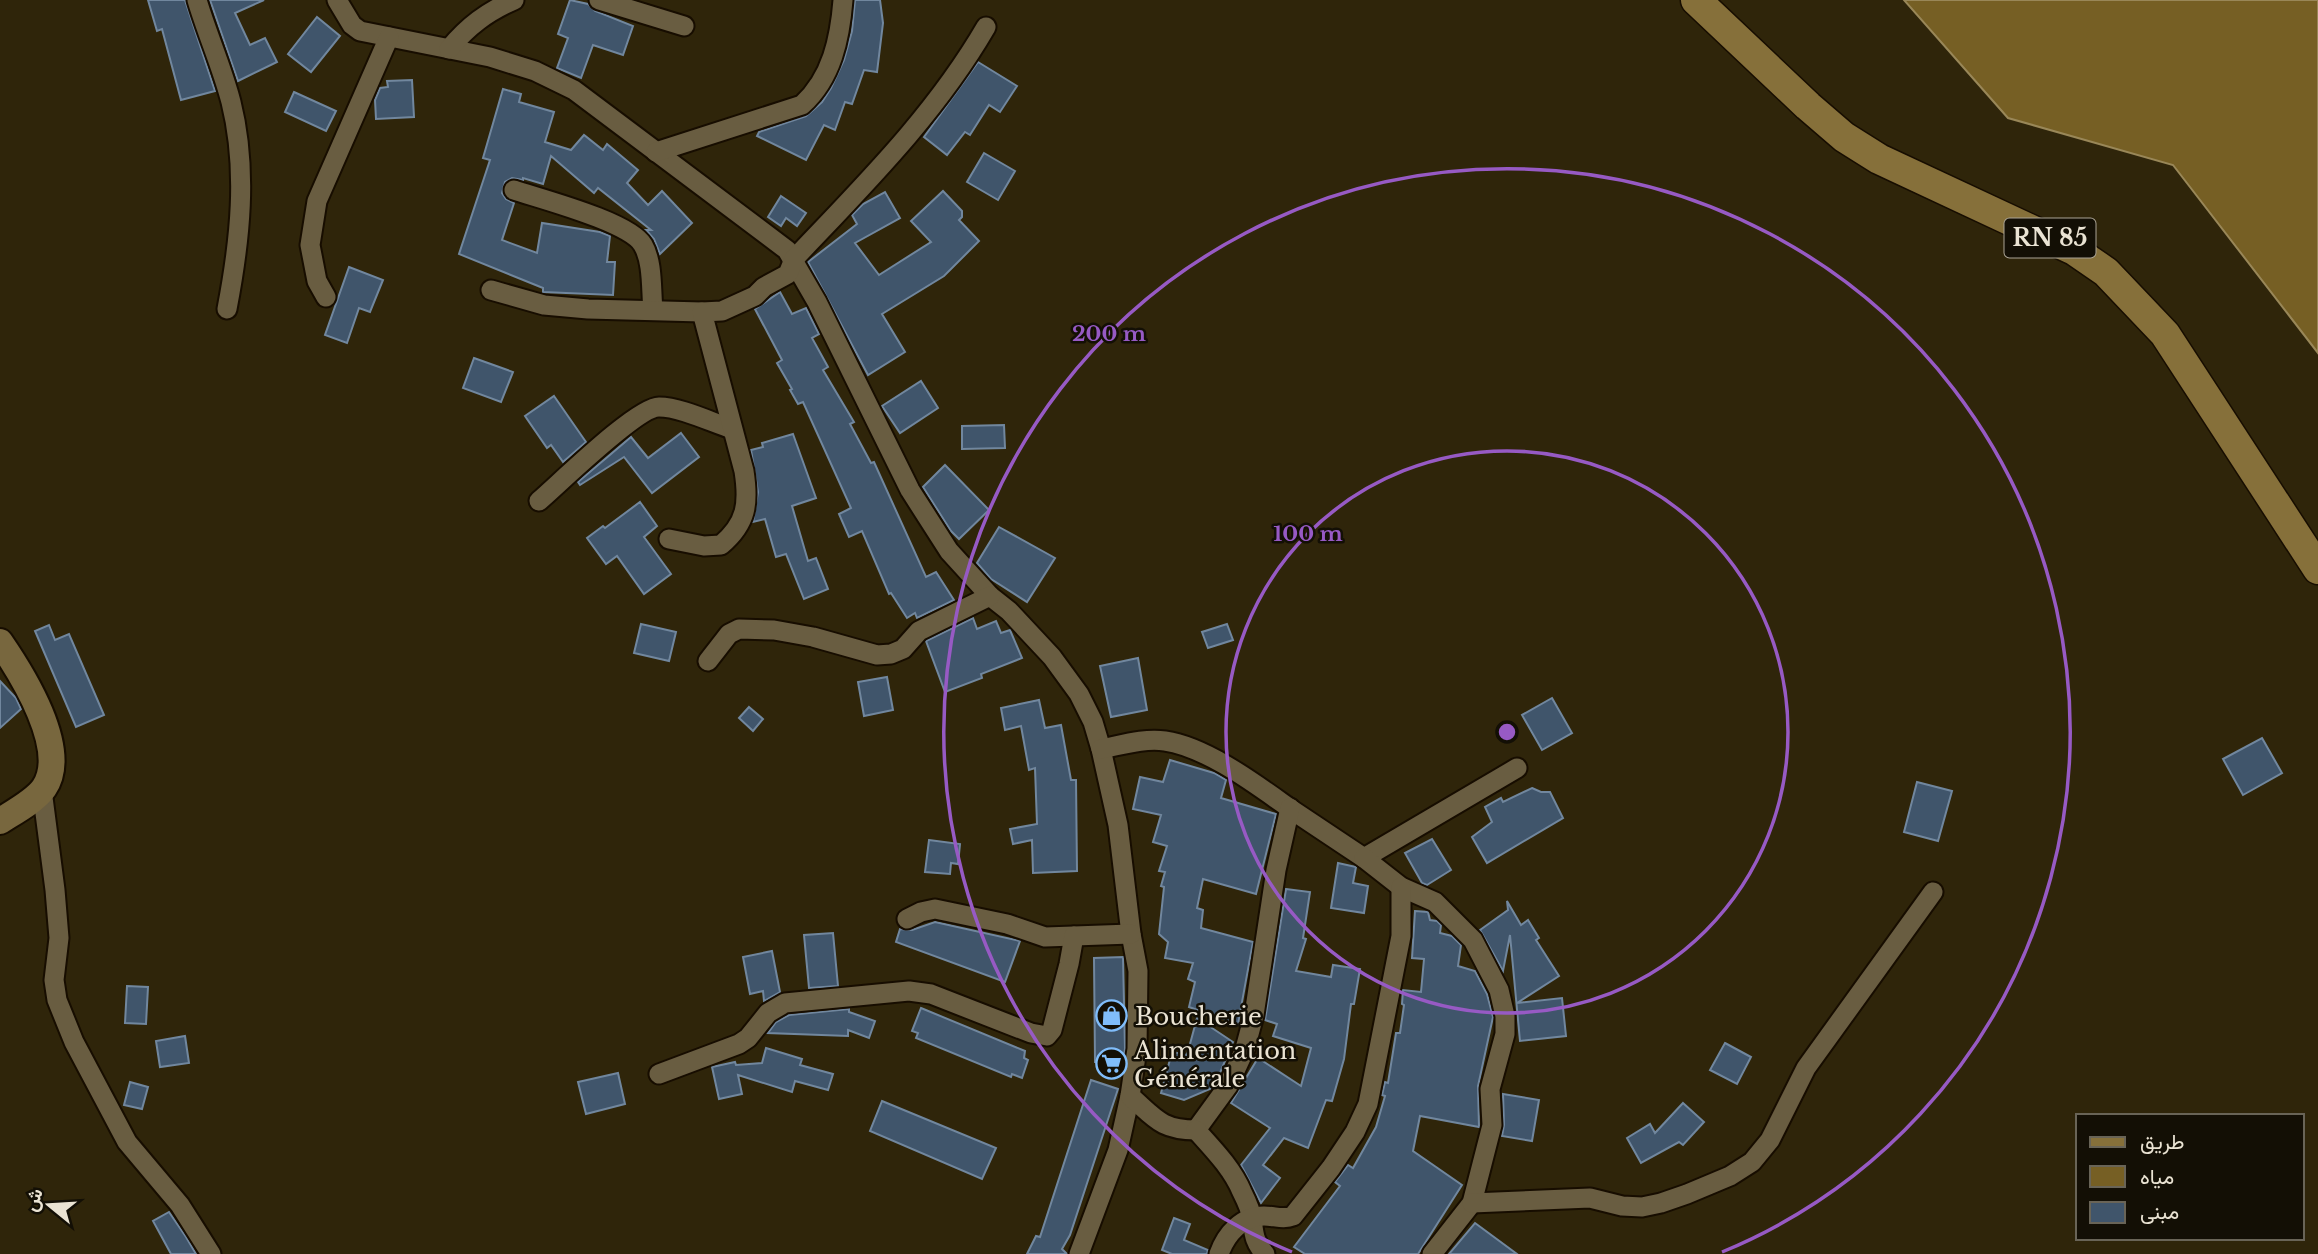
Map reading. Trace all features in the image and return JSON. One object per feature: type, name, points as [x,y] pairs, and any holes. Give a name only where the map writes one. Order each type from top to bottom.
[{"type":"main road","name":"RN 85","points":[[1696,0],[1808,106],[1844,136],[1879,159],[2074,250],[2106,272],[2165,334],[2318,569]]},
{"type":"main road","points":[[0,642],[33,695],[52,750],[50,772],[42,790],[0,821]]},
{"type":"street","points":[[197,0],[230,100],[240,145],[237,258],[227,309]]},
{"type":"street","points":[[337,0],[352,25],[359,31],[490,57],[535,71],[574,90],[787,250],[794,258],[910,490],[949,551],[990,596],[1009,611],[1044,648],[1079,694],[1093,722],[1118,825],[1138,971],[1136,1049],[1130,1097],[1118,1150],[1079,1254]]},
{"type":"street","points":[[599,0],[684,26]]},
{"type":"street","points":[[656,152],[802,105],[812,96],[830,67],[840,29],[843,0]]},
{"type":"street","points":[[449,49],[476,21],[504,2]]},
{"type":"street","points":[[491,290],[544,305],[702,312],[722,311],[755,296],[764,287],[788,274],[794,258],[916,127],[966,61],[986,27]]},
{"type":"street","points":[[326,297],[317,281],[310,245],[317,201],[389,37]]},
{"type":"street","points":[[513,190],[617,226],[642,243],[647,255],[653,310]]},
{"type":"street","points":[[669,539],[704,546],[721,545],[736,529],[745,513],[748,498],[744,471],[702,312]]},
{"type":"street","points":[[539,501],[625,424],[656,407],[669,408],[732,429]]},
{"type":"street","points":[[708,661],[729,634],[739,629],[753,628],[813,637],[877,655],[891,654],[903,649],[919,631],[990,596]]},
{"type":"street","points":[[1101,749],[1144,740],[1164,741],[1182,745],[1236,772],[1364,858],[1401,887],[1435,902],[1473,940],[1502,999],[1504,1034],[1489,1089],[1492,1125],[1472,1203],[1432,1254]]},
{"type":"street","points":[[1364,858],[1517,768]]},
{"type":"street","points":[[42,790],[59,937],[54,980],[57,1000],[74,1042],[127,1142],[180,1205],[211,1254]]},
{"type":"street","points":[[1196,1130],[1228,1086],[1245,1049],[1254,1015],[1276,870],[1290,808]]},
{"type":"street","points":[[1219,1254],[1232,1230],[1252,1217],[1286,1219],[1293,1216],[1331,1168],[1364,1114],[1383,1035],[1401,936],[1401,887]]},
{"type":"street","points":[[1472,1203],[1590,1198],[1622,1206],[1642,1207],[1687,1194],[1730,1176],[1752,1162],[1770,1140],[1805,1068],[1933,892]]},
{"type":"street","points":[[907,919],[920,912],[935,909],[1007,924],[1045,937],[1131,934]]},
{"type":"street","points":[[659,1074],[739,1044],[748,1038],[768,1013],[785,1003],[909,992],[931,995],[1031,1033],[1047,1036],[1052,1030],[1074,936]]},
{"type":"street","points":[[1130,1097],[1165,1126],[1178,1130],[1196,1130],[1227,1166],[1252,1217],[1252,1232],[1256,1244],[1265,1254]]},
{"type":"water","points":[[1904,0],[2318,0],[2318,353],[2173,165],[2008,118]]},
{"type":"building","points":[[148,0],[185,0],[215,91],[181,100],[162,29],[157,31]]},
{"type":"building","points":[[210,0],[264,0],[235,13],[250,45],[265,38],[277,62],[238,81]]},
{"type":"building","points":[[570,0],[588,4],[595,11],[633,26],[623,55],[593,45],[581,78],[557,68],[568,38],[558,34]]},
{"type":"building","points":[[855,0],[880,0],[883,23],[877,72],[864,70],[852,104],[845,102],[835,130],[824,125],[806,160],[757,136],[759,132],[806,116],[822,102],[844,60],[852,31]]},
{"type":"building","points":[[317,17],[340,36],[311,72],[288,54]]},
{"type":"building","points":[[978,62],[1017,86],[1000,112],[989,105],[970,135],[965,132],[947,155],[924,137]]},
{"type":"building","points":[[412,80],[414,117],[376,119],[375,100],[380,88],[388,87],[387,81]]},
{"type":"building","points":[[503,89],[521,94],[519,102],[554,112],[545,142],[571,150],[584,135],[603,150],[607,144],[638,170],[627,183],[648,205],[662,191],[692,223],[660,254],[654,239],[646,230],[651,230],[598,188],[594,193],[551,156],[543,184],[523,178],[512,178],[505,182],[502,193],[514,203],[502,240],[537,253],[542,223],[610,236],[607,262],[615,262],[613,295],[543,292],[543,288],[459,254],[490,160],[483,158]]},
{"type":"building","points":[[294,92],[336,111],[326,131],[285,112]]},
{"type":"building","points":[[984,153],[1015,171],[998,200],[967,182]]},
{"type":"building","points":[[943,191],[962,211],[959,220],[979,241],[944,276],[882,314],[905,352],[868,375],[808,262],[857,224],[852,215],[863,204],[885,192],[900,218],[855,243],[879,275],[931,242],[911,221]]},
{"type":"building","points":[[781,196],[806,213],[797,226],[786,218],[781,226],[768,217]]},
{"type":"building","points":[[349,267],[383,280],[370,312],[359,308],[347,343],[325,335]]},
{"type":"building","points":[[780,292],[792,314],[806,308],[819,334],[812,338],[828,367],[823,370],[854,422],[850,424],[871,463],[874,462],[926,577],[936,572],[954,600],[917,618],[915,613],[907,618],[891,593],[889,594],[862,531],[849,537],[839,514],[851,508],[803,402],[798,404],[790,390],[792,389],[777,363],[782,360],[755,309]]},
{"type":"building","points":[[474,358],[513,372],[501,402],[463,388]]},
{"type":"building","points":[[921,381],[938,408],[900,433],[882,406]]},
{"type":"building","points":[[554,396],[586,442],[563,462],[551,445],[547,448],[525,416]]},
{"type":"building","points":[[1004,425],[1005,448],[962,449],[962,426]]},
{"type":"building","points":[[681,433],[699,457],[652,493],[624,457],[580,485],[578,482],[631,437],[648,458]]},
{"type":"building","points":[[793,434],[816,498],[792,506],[808,561],[816,558],[828,589],[804,599],[786,554],[776,557],[765,519],[753,522],[758,492],[751,450],[763,447],[762,443]]},
{"type":"building","points":[[945,465],[989,510],[959,539],[923,487]]},
{"type":"building","points":[[640,502],[657,526],[644,537],[671,574],[644,594],[617,556],[606,564],[587,538]]},
{"type":"building","points":[[999,527],[1055,558],[1027,602],[991,579],[977,563]]},
{"type":"building","points":[[973,618],[977,629],[996,621],[1001,633],[1010,630],[1022,658],[981,674],[982,678],[945,692],[926,641]]},
{"type":"building","points":[[641,624],[676,632],[669,661],[634,653]]},
{"type":"building","points":[[1227,624],[1233,640],[1208,648],[1202,632]]},
{"type":"building","points":[[49,625],[55,640],[69,634],[104,715],[76,727],[35,631]]},
{"type":"building","points":[[1138,658],[1147,710],[1111,717],[1100,666]]},
{"type":"building","points":[[887,677],[893,710],[864,716],[858,682]]},
{"type":"building","points":[[0,681],[16,698],[21,709],[0,728]]},
{"type":"building","points":[[1552,698],[1572,733],[1542,750],[1522,715]]},
{"type":"building","points":[[1039,700],[1045,728],[1061,725],[1071,780],[1076,780],[1077,871],[1033,873],[1032,840],[1013,844],[1010,829],[1037,824],[1035,768],[1029,770],[1021,726],[1005,730],[1001,708]]},
{"type":"building","points":[[749,707],[763,719],[753,731],[739,718]]},
{"type":"building","points":[[2262,738],[2282,773],[2243,795],[2223,759]]},
{"type":"building","points":[[1170,760],[1214,773],[1226,780],[1221,798],[1276,814],[1256,894],[1203,879],[1197,908],[1203,910],[1201,928],[1253,942],[1238,1024],[1189,1007],[1195,982],[1188,979],[1193,963],[1165,958],[1168,942],[1159,934],[1164,887],[1161,886],[1165,872],[1159,871],[1167,846],[1153,842],[1161,815],[1133,809],[1140,777],[1163,782]]},
{"type":"building","points":[[1917,782],[1952,791],[1938,841],[1904,832]]},
{"type":"building","points":[[1532,788],[1550,792],[1563,818],[1487,863],[1472,837],[1492,822],[1485,807],[1501,798],[1503,802]]},
{"type":"building","points":[[1432,839],[1451,870],[1427,885],[1422,883],[1405,853]]},
{"type":"building","points":[[929,840],[960,844],[958,864],[951,863],[950,874],[925,872]]},
{"type":"building","points":[[1338,863],[1356,867],[1353,883],[1368,886],[1364,913],[1331,908]]},
{"type":"building","points":[[1286,889],[1310,892],[1303,938],[1306,939],[1296,971],[1331,977],[1333,965],[1360,969],[1354,1004],[1351,1004],[1344,1059],[1332,1101],[1326,1100],[1308,1148],[1284,1138],[1263,1165],[1280,1178],[1261,1203],[1241,1165],[1270,1128],[1231,1103],[1258,1058],[1301,1086],[1311,1048],[1273,1036],[1277,1024],[1265,1020]]},
{"type":"building","points":[[1507,901],[1521,925],[1528,920],[1539,938],[1536,940],[1559,976],[1517,1003],[1562,998],[1566,1036],[1520,1041],[1510,935],[1503,971],[1480,930],[1508,910]]},
{"type":"building","points":[[1415,911],[1428,912],[1430,920],[1441,925],[1440,933],[1452,936],[1461,945],[1458,966],[1475,971],[1487,994],[1493,1017],[1478,1086],[1479,1127],[1420,1116],[1413,1151],[1462,1185],[1418,1254],[1305,1254],[1294,1247],[1340,1186],[1335,1182],[1348,1165],[1353,1168],[1376,1127],[1385,1096],[1382,1095],[1385,1082],[1388,1083],[1396,1033],[1400,1033],[1403,990],[1421,992],[1424,959],[1412,958]]},
{"type":"building","points":[[935,922],[1020,941],[1005,982],[896,942],[900,929],[912,930]]},
{"type":"building","points":[[833,933],[838,986],[809,988],[804,935]]},
{"type":"building","points":[[772,951],[780,992],[764,1001],[763,991],[750,994],[743,957]]},
{"type":"building","points":[[1123,957],[1123,1061],[1095,1062],[1094,958]]},
{"type":"building","points":[[127,986],[148,987],[146,1024],[125,1023]]},
{"type":"building","points":[[921,1008],[1025,1051],[1024,1058],[1028,1060],[1022,1078],[1012,1074],[1011,1077],[916,1038],[918,1033],[912,1031]]},
{"type":"building","points":[[849,1009],[849,1012],[875,1021],[869,1038],[848,1030],[848,1036],[768,1033],[776,1022],[789,1015]]},
{"type":"building","points":[[1197,1018],[1233,1042],[1217,1080],[1210,1089],[1184,1100],[1161,1093],[1172,1052],[1187,1055]]},
{"type":"building","points":[[185,1036],[189,1063],[160,1067],[156,1041]]},
{"type":"building","points":[[1725,1043],[1751,1057],[1737,1084],[1710,1070]]},
{"type":"building","points":[[766,1048],[802,1059],[800,1065],[833,1074],[828,1090],[795,1081],[792,1092],[738,1075],[742,1094],[719,1099],[712,1067],[735,1062],[736,1065],[762,1063]]},
{"type":"building","points":[[618,1073],[625,1104],[586,1114],[578,1082]]},
{"type":"building","points":[[1091,1080],[1118,1089],[1070,1235],[1062,1249],[1067,1254],[1027,1254],[1036,1236],[1040,1237]]},
{"type":"building","points":[[130,1082],[148,1087],[142,1109],[124,1105]]},
{"type":"building","points":[[1503,1094],[1539,1100],[1532,1141],[1502,1136]]},
{"type":"building","points":[[882,1101],[996,1148],[982,1179],[870,1131]]},
{"type":"building","points":[[1683,1103],[1704,1122],[1683,1145],[1679,1142],[1641,1163],[1627,1138],[1650,1124],[1655,1133]]},
{"type":"building","points":[[169,1212],[196,1254],[171,1254],[153,1221]]},
{"type":"building","points":[[1174,1218],[1190,1224],[1184,1240],[1208,1250],[1207,1254],[1172,1254],[1162,1250]]},
{"type":"building","points":[[1475,1223],[1517,1254],[1449,1254]]},
{"type":"place","name":"Boucherie","points":[[1112,1016]]},
{"type":"place","name":"Alimentation Générale","points":[[1111,1064]]}]
